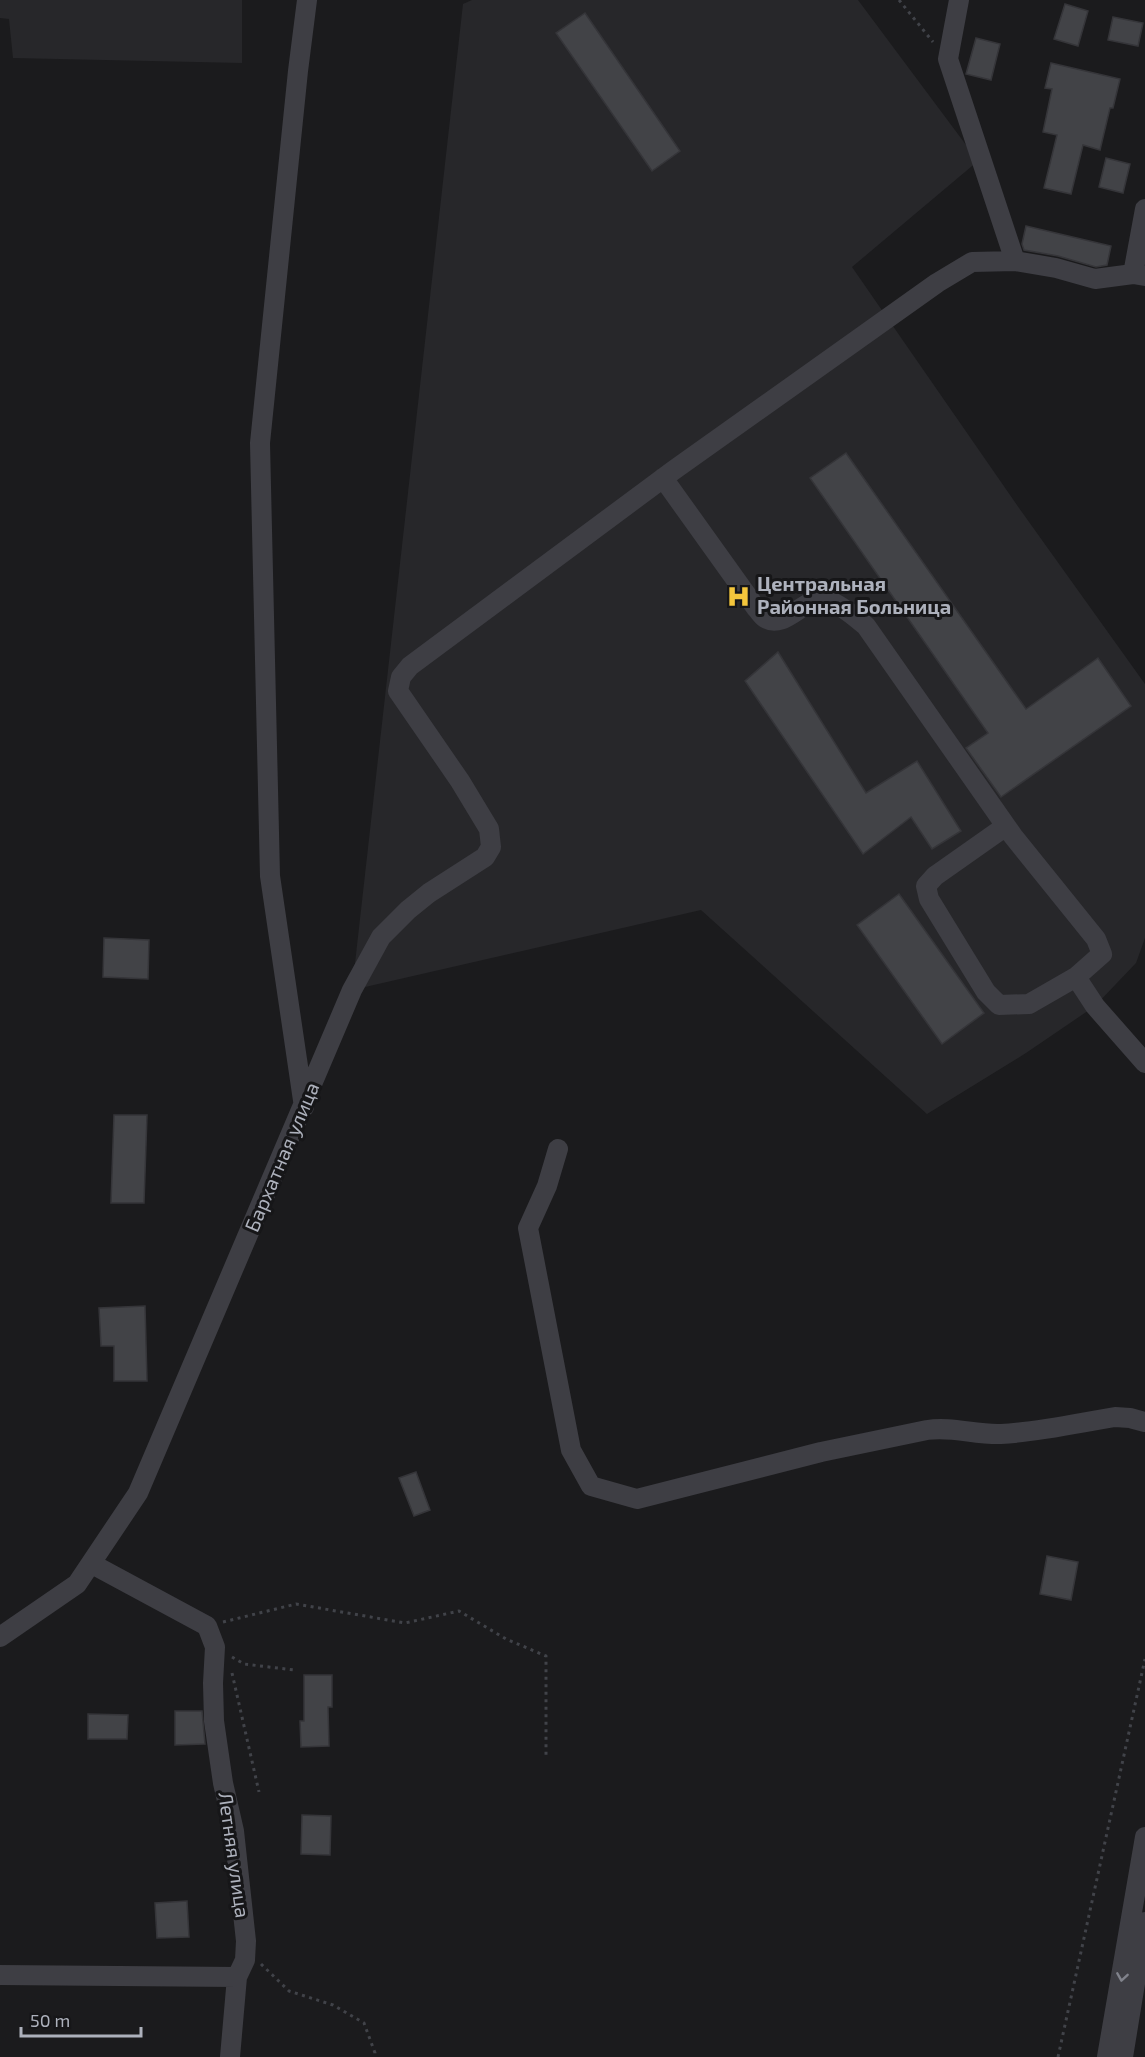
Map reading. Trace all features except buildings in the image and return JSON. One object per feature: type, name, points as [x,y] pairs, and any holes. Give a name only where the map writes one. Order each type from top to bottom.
[{"type":"street","points":[[304,1107],[270,876],[260,443],[307,0]]},
{"type":"street","points":[[959,0],[948,59],[1015,261]]},
{"type":"street","points":[[1006,826],[935,876],[926,886],[929,899],[986,992],[999,1005],[1029,1004],[1076,978],[1102,954],[1096,939],[1006,826],[866,626],[826,600],[809,602],[776,621],[766,619],[663,478],[937,283],[972,262],[1015,261],[1056,268],[1095,279],[1139,275],[1145,209]]},
{"type":"street","name":"Бархатная улица","points":[[0,1637],[77,1584],[138,1493],[352,990],[381,937],[429,893],[485,857],[491,847],[489,829],[460,781],[398,692],[401,677],[420,657],[663,478]]},
{"type":"street","points":[[1076,978],[1095,1006],[1145,1063]]},
{"type":"street","points":[[558,1149],[547,1186],[528,1228],[571,1450],[591,1486],[637,1499],[821,1452],[927,1430],[943,1428],[979,1435],[1115,1417],[1145,1422]]},
{"type":"street","points":[[92,1564],[207,1626]]},
{"type":"street","name":"Летняя улица","points":[[207,1626],[215,1647],[214,1721],[223,1783],[234,1831],[246,1941],[245,1960],[237,1977],[230,2057]]},
{"type":"street","points":[[1122,2051],[1145,1837]]},
{"type":"street","points":[[1122,2051],[1145,1922]]},
{"type":"street","points":[[0,1975],[237,1977]]},
{"type":"path","points":[[899,0],[948,59]]},
{"type":"path","points":[[207,1626],[296,1604],[405,1623],[459,1611],[506,1639],[546,1656],[546,1757]]},
{"type":"path","points":[[259,1792],[228,1654],[244,1664],[294,1670]]},
{"type":"path","points":[[1058,2057],[1145,1659]]},
{"type":"path","points":[[246,1941],[262,1967],[289,1991],[333,2005],[364,2023],[375,2057]]},
{"type":"shaded area","points":[[0,0],[242,0],[242,63],[13,58],[9,19],[0,18]]},
{"type":"shaded area","name":"Центральная Районная Больница","points":[[472,0],[858,0],[978,161],[852,267],[1019,508],[1145,684],[1145,938],[1136,963],[1095,1006],[1026,1053],[927,1114],[701,910],[352,990],[463,4]]},
{"type":"place","name":"Центральная Районная Больница","points":[[739,596]]}]
